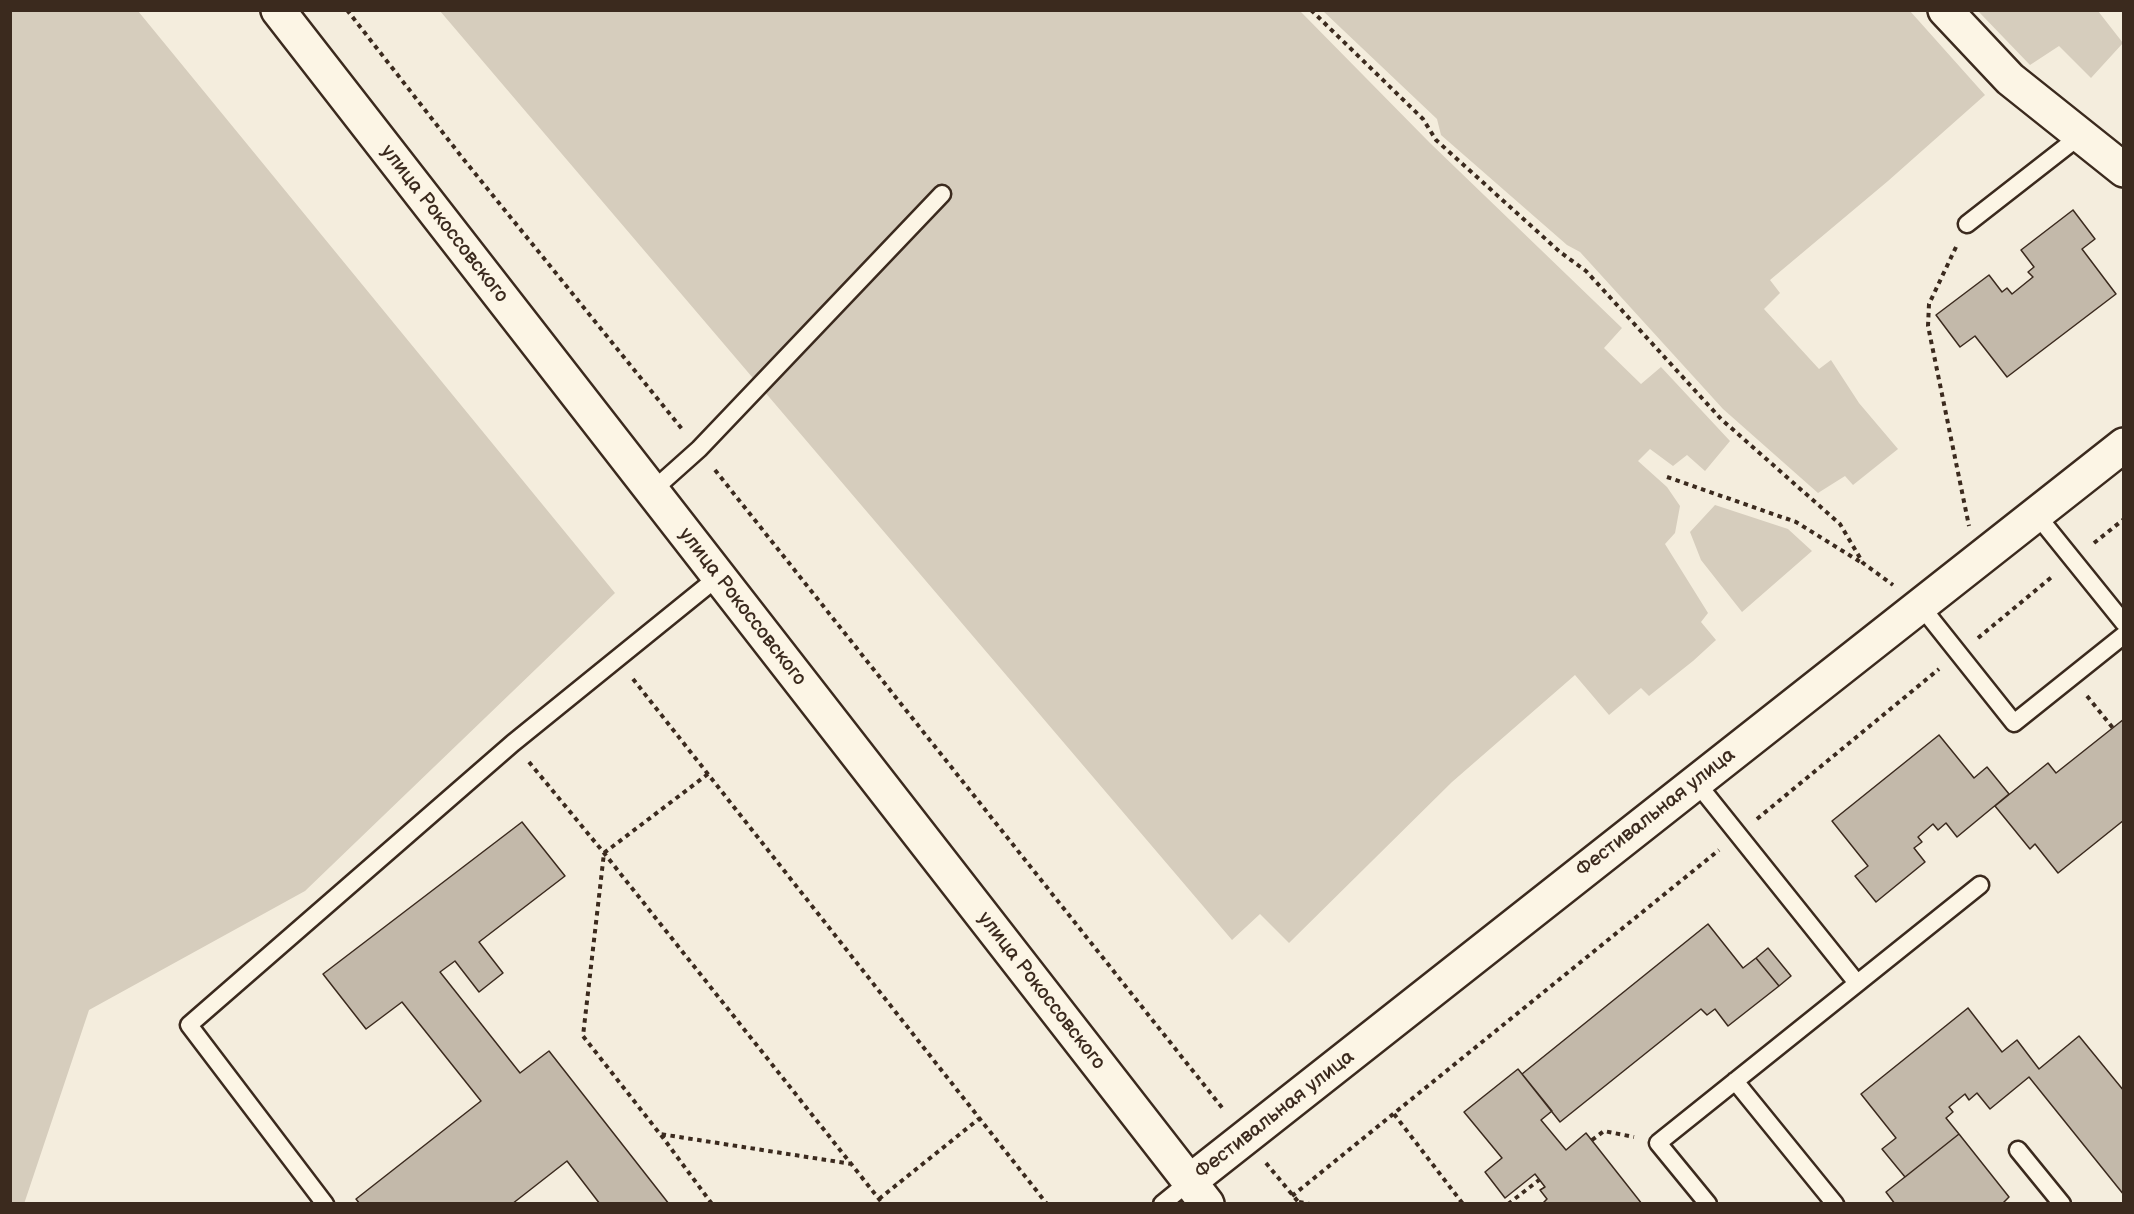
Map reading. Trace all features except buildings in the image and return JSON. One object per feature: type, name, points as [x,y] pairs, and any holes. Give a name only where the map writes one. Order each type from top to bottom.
[{"type":"street","name":"улица Рокоссовского","points":[[278,10],[1198,1192]]},
{"type":"street","points":[[1945,10],[2010,79],[2124,170]]},
{"type":"street","name":"Фестивальная улица","points":[[1198,1192],[1246,1138],[2124,445]]},
{"type":"lane","points":[[1967,224],[2081,135]]},
{"type":"lane","points":[[652,491],[699,450],[942,194]]},
{"type":"lane","points":[[2036,514],[2124,623]]},
{"type":"lane","points":[[325,1203],[189,1024],[513,743],[718,577]]},
{"type":"lane","points":[[1920,605],[2014,723],[2124,635]]},
{"type":"lane","points":[[1696,782],[1857,983]]},
{"type":"lane","points":[[1708,1203],[1658,1143],[1980,885]]},
{"type":"lane","points":[[1735,1081],[1836,1203]]},
{"type":"lane","points":[[2018,1150],[2060,1203]]},
{"type":"lane","points":[[1162,1203],[1198,1192]]},
{"type":"path","points":[[347,10],[461,156],[699,450],[1292,1196],[1299,1203],[1310,1203]]},
{"type":"path","points":[[1311,10],[1423,118],[1436,140],[1560,252],[1586,271],[1721,419],[1840,524],[1863,563]]},
{"type":"path","points":[[1967,224],[1929,304],[1928,326],[1976,562]]},
{"type":"path","points":[[1667,477],[1796,522],[1863,563],[1920,605]]},
{"type":"path","points":[[1292,1196],[2124,519]]},
{"type":"path","points":[[618,660],[1047,1203]]},
{"type":"path","points":[[2072,676],[2113,728]]},
{"type":"path","points":[[513,743],[604,853],[883,1203]]},
{"type":"path","points":[[708,774],[604,853],[583,1036],[712,1203]]},
{"type":"path","points":[[1394,1114],[1462,1203]]},
{"type":"path","points":[[879,1198],[980,1118]]},
{"type":"path","points":[[1592,1140],[1604,1131],[1658,1143]]},
{"type":"path","points":[[660,1134],[852,1164]]},
{"type":"path","points":[[1508,1203],[1539,1180]]},
{"type":"shaded area","points":[[10,11],[138,11],[615,593],[305,891],[89,1010],[24,1204],[10,1203]]},
{"type":"shaded area","points":[[440,11],[1300,11],[1430,143],[1622,328],[1604,348],[1641,384],[1661,367],[1730,441],[1705,471],[1687,455],[1673,466],[1650,449],[1638,461],[1667,487],[1680,506],[1675,533],[1665,544],[1708,613],[1701,622],[1716,640],[1649,696],[1641,688],[1609,715],[1575,675],[1452,782],[1289,943],[1260,914],[1232,940]]},
{"type":"shaded area","points":[[1323,11],[1910,11],[1985,95],[1888,181],[1770,280],[1780,293],[1764,309],[1819,369],[1831,360],[1859,403],[1898,449],[1853,485],[1845,476],[1818,493],[1723,409],[1580,252],[1567,245],[1441,135],[1437,119]]},
{"type":"shaded area","points":[[1978,11],[2098,11],[2123,43],[2091,78],[2059,46],[2030,65]]},
{"type":"shaded area","points":[[1715,505],[1788,529],[1812,551],[1742,612],[1701,560],[1690,532]]}]
